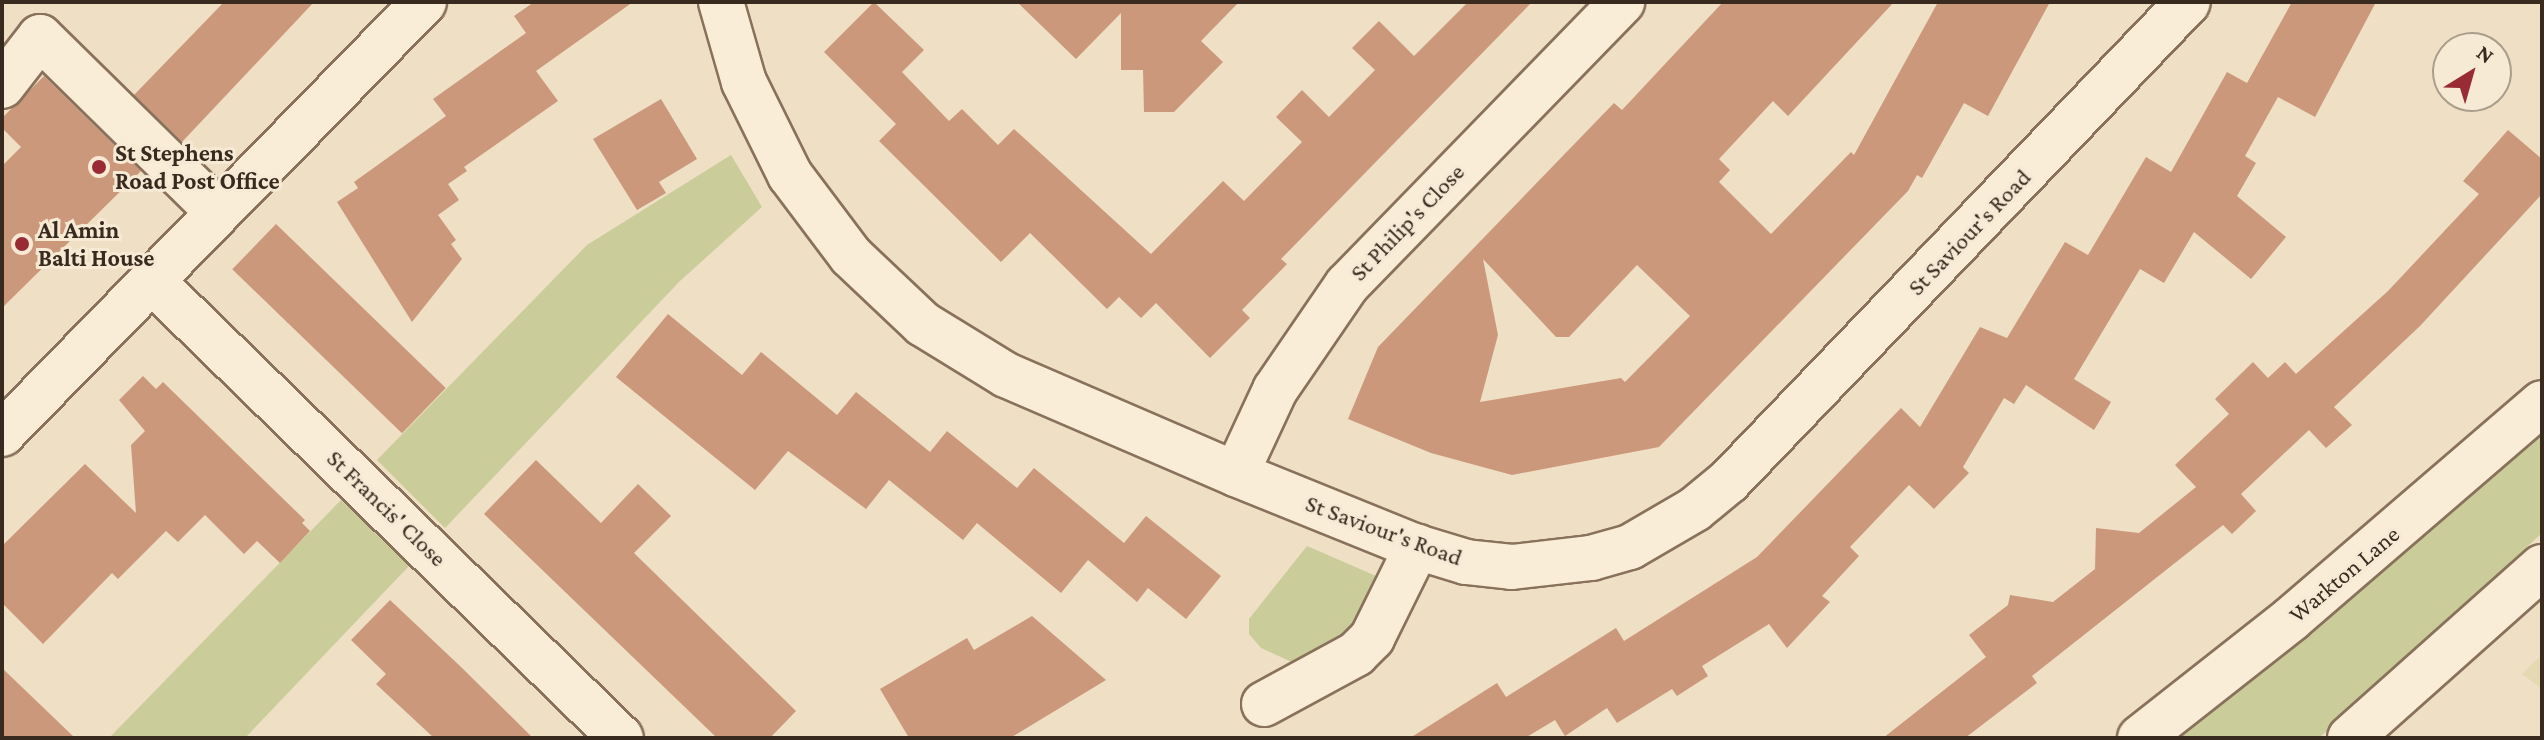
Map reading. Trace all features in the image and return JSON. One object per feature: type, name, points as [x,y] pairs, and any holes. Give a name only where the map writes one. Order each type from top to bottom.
[{"type":"street","points":[[2,434],[424,2]]},
{"type":"street","name":"St Saviour's Road","points":[[721,2],[744,82],[790,175],[823,223],[890,297],[923,324],[1006,375],[1236,474],[1417,547],[1466,562],[1548,565],[1630,547],[1695,509],[1729,481],[2188,2]]},
{"type":"street","name":"St Philip's Close","points":[[1236,474],[1275,390],[1337,298],[1622,2]]},
{"type":"street","points":[[2,86],[40,37],[218,212]]},
{"type":"street","name":"St Francis' Close","points":[[151,280],[621,738]]},
{"type":"street","name":"Warkton Lane","points":[[2140,738],[2291,619],[2542,403]]},
{"type":"street","points":[[1264,704],[1356,654],[1372,638],[1417,547]]},
{"type":"street","points":[[2350,738],[2542,567]]},
{"type":"shaded area","points":[[2542,655],[2542,689],[2522,674]]},
{"type":"green space","points":[[731,155],[762,207],[680,281],[445,528],[377,460],[587,245]]},
{"type":"green space","points":[[2542,425],[2542,533],[2319,738],[2173,738]]},
{"type":"green space","points":[[341,500],[409,566],[245,738],[109,738]]},
{"type":"green space","points":[[1307,546],[1376,576],[1378,591],[1366,624],[1296,664],[1261,648],[1249,634],[1249,619]]},
{"type":"building","points":[[224,2],[314,2],[182,142],[134,95]]},
{"type":"building","points":[[534,2],[633,2],[536,71],[558,101],[464,167],[467,171],[448,184],[459,200],[438,215],[456,240],[451,244],[462,259],[412,322],[337,202],[358,188],[354,182],[446,116],[433,99],[526,33],[514,16]]},
{"type":"building","points":[[874,2],[924,50],[902,72],[949,121],[962,109],[998,145],[1014,129],[1151,254],[1223,181],[1244,201],[1302,142],[1276,117],[1302,90],[1329,117],[1375,70],[1352,48],[1379,21],[1414,56],[1468,2],[1532,2],[1281,259],[1287,264],[1242,310],[1250,318],[1210,358],[1156,303],[1141,318],[1119,297],[1107,309],[1030,233],[1001,262],[879,141],[896,124],[824,52]]},
{"type":"building","points":[[1017,2],[1239,2],[1201,41],[1223,62],[1174,112],[1144,112],[1143,70],[1121,70],[1121,13],[1076,59]]},
{"type":"building","points":[[1723,2],[1894,2],[1788,116],[1773,101],[1719,159],[1730,170],[1719,182],[1771,234],[1851,152],[1854,155],[1938,2],[2050,2],[1988,116],[1964,103],[1922,178],[1917,175],[1908,191],[1659,447],[1512,475],[1431,453],[1348,419],[1378,347],[1614,103],[1622,110]],"holes":[[[1483,259],[1556,337],[1569,337],[1637,265],[1690,316],[1625,382],[1621,378],[1480,402],[1498,335]]]},
{"type":"building","points":[[2292,2],[2376,2],[2315,117],[2278,97],[2245,156],[2256,163],[2237,196],[2286,237],[2251,279],[2194,232],[2164,283],[2140,269],[2074,379],[2111,402],[2094,430],[2026,385],[2014,404],[2004,398],[1963,467],[1969,473],[1934,509],[1909,485],[1850,547],[1859,556],[1822,596],[1830,602],[1787,648],[1769,624],[1702,666],[1708,676],[1677,696],[1672,689],[1617,723],[1607,708],[1565,736],[1555,720],[1525,738],[1410,738],[1497,683],[1506,697],[1616,628],[1624,641],[1757,557],[1901,408],[1920,427],[1980,327],[2007,338],[2065,242],[2088,255],[2146,157],[2171,172],[2227,72],[2247,83]]},
{"type":"building","points":[[44,76],[141,171],[2,308],[2,166],[21,147],[2,128],[2,118]]},
{"type":"building","points":[[661,99],[697,159],[659,182],[666,193],[637,210],[593,139]]},
{"type":"building","points":[[2508,130],[2542,159],[2542,194],[2420,326],[2334,407],[2352,425],[2326,448],[2309,430],[2241,494],[2256,511],[2232,534],[2223,525],[2032,676],[2037,683],[1965,738],[1883,738],[1986,657],[1969,635],[2008,605],[2010,595],[2053,602],[2095,569],[2096,528],[2139,533],[2196,487],[2175,465],[2229,414],[2215,399],[2253,362],[2268,378],[2285,362],[2296,374],[2388,291],[2479,194],[2463,181]]},
{"type":"building","points":[[276,224],[446,388],[402,433],[232,269]]},
{"type":"building","points":[[668,314],[742,375],[761,352],[837,415],[856,392],[930,452],[947,431],[1017,488],[1034,468],[1124,543],[1146,516],[1221,576],[1186,619],[1148,588],[1137,602],[1088,560],[1061,593],[977,523],[963,540],[889,480],[866,509],[788,451],[755,490],[616,377]]},
{"type":"building","points":[[143,376],[156,389],[163,382],[305,520],[302,523],[310,531],[280,563],[257,541],[244,554],[205,515],[178,542],[166,531],[118,579],[112,573],[43,644],[2,603],[2,546],[85,464],[136,513],[131,445],[145,431],[119,400]]},
{"type":"building","points":[[536,460],[601,523],[638,484],[671,516],[634,553],[796,711],[770,738],[717,738],[484,514]]},
{"type":"building","points":[[390,600],[533,738],[434,738],[376,684],[386,674],[351,640]]},
{"type":"building","points":[[1032,616],[1106,680],[1010,738],[909,738],[880,689],[967,638],[974,650]]},
{"type":"building","points":[[2,668],[75,738],[2,738]]},
{"type":"place","name":"St Stephens Road Post Office","points":[[99,167]]},
{"type":"place","name":"Al Amin Balti House","points":[[22,244]]}]
